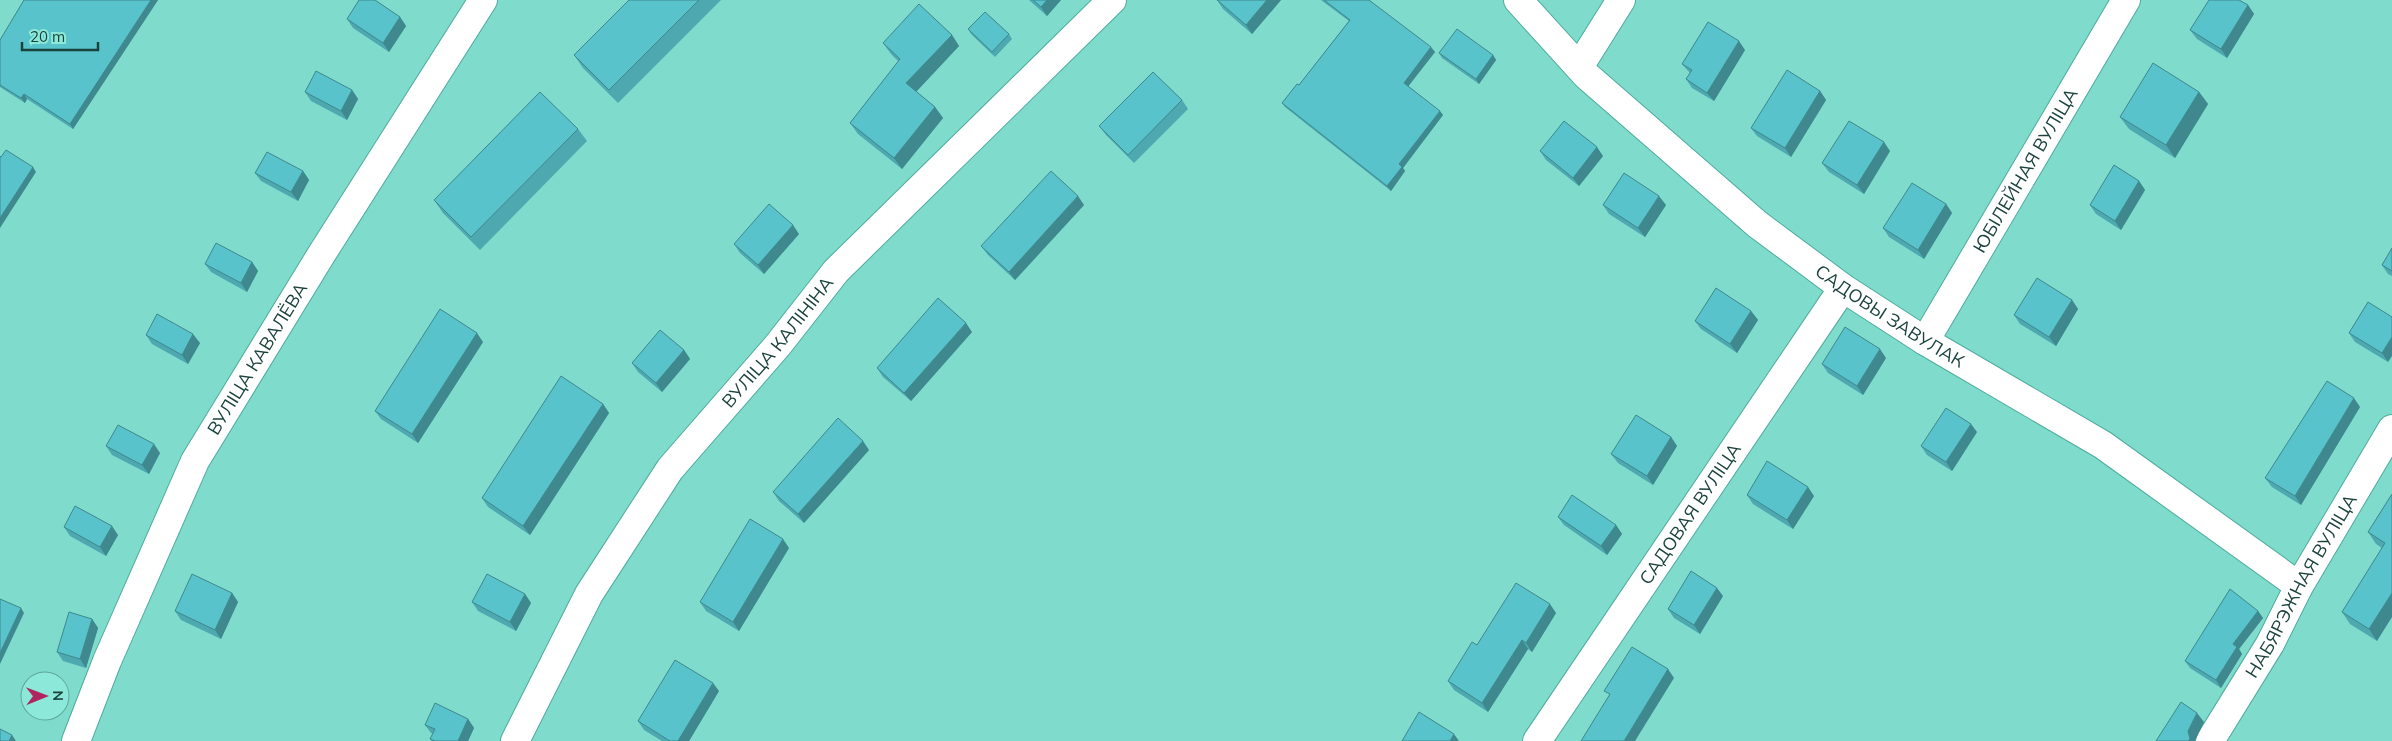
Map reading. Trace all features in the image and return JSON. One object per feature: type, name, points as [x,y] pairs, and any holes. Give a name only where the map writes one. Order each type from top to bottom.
[{"type":"street","name":"ВУЛІЦА КАВАЛЁВА","points":[[76,741],[107,661],[195,461],[326,247],[483,0]]},
{"type":"street","name":"ВУЛІЦА КАЛІНІНА","points":[[515,741],[589,594],[670,469],[778,345],[836,271],[1112,0]]},
{"type":"street","name":"САДОВЫ ЗАВУЛАК","points":[[1518,0],[1579,67],[1757,224],[1843,288],[1925,341],[2103,445],[2299,586]]},
{"type":"street","points":[[1579,67],[1621,0]]},
{"type":"street","name":"ЮБІЛЕЙНАЯ ВУЛІЦА","points":[[1925,341],[2126,0]]},
{"type":"street","name":"САДОВАЯ ВУЛІЦА","points":[[1537,741],[1843,288]]},
{"type":"street","name":"НАБЯРЭЖНАЯ ВУЛІЦА","points":[[2210,741],[2270,644],[2299,586],[2392,429]]},
{"type":"building","points":[[24,0],[151,0],[70,124],[24,94],[21,98],[0,85],[0,40]]},
{"type":"building","points":[[359,0],[375,0],[400,17],[383,43],[347,19]]},
{"type":"building","points":[[629,0],[699,0],[609,90],[574,55]]},
{"type":"building","points":[[1033,0],[1047,0],[1041,7]]},
{"type":"building","points":[[1217,0],[1267,0],[1246,25]]},
{"type":"building","points":[[1324,0],[1369,0],[1431,47],[1404,83],[1440,111],[1399,164],[1402,167],[1387,186],[1282,103],[1297,84],[1299,85],[1350,20]]},
{"type":"building","points":[[2209,0],[2239,0],[2248,5],[2221,49],[2190,30]]},
{"type":"building","points":[[919,4],[952,35],[906,83],[935,107],[894,158],[850,123],[900,59],[883,43]]},
{"type":"building","points":[[985,12],[1009,34],[992,52],[968,29]]},
{"type":"building","points":[[1708,22],[1739,41],[1707,93],[1686,79],[1692,70],[1682,64]]},
{"type":"building","points":[[1457,29],[1493,55],[1476,79],[1439,53]]},
{"type":"building","points":[[2153,63],[2199,92],[2166,145],[2120,117]]},
{"type":"building","points":[[1787,70],[1820,91],[1785,148],[1751,128]]},
{"type":"building","points":[[316,71],[352,90],[341,111],[305,92]]},
{"type":"building","points":[[1153,72],[1182,100],[1128,155],[1099,126]]},
{"type":"building","points":[[540,92],[578,129],[471,237],[434,200]]},
{"type":"building","points":[[1564,121],[1597,147],[1573,178],[1540,151]]},
{"type":"building","points":[[1849,121],[1884,142],[1857,185],[1822,163]]},
{"type":"building","points":[[6,150],[33,167],[0,218],[0,156]]},
{"type":"building","points":[[267,152],[303,171],[291,192],[255,173]]},
{"type":"building","points":[[2114,165],[2139,181],[2115,221],[2090,205]]},
{"type":"building","points":[[1051,171],[1078,196],[1009,272],[981,246]]},
{"type":"building","points":[[1624,173],[1659,196],[1638,228],[1603,205]]},
{"type":"building","points":[[1912,183],[1946,204],[1918,250],[1883,228]]},
{"type":"building","points":[[769,204],[793,225],[758,265],[734,244]]},
{"type":"building","points":[[216,243],[252,262],[241,283],[205,264]]},
{"type":"building","points":[[2392,248],[2392,271],[2382,265]]},
{"type":"building","points":[[2037,278],[2072,300],[2049,337],[2014,315]]},
{"type":"building","points":[[1716,288],[1751,311],[1730,344],[1695,321]]},
{"type":"building","points":[[938,298],[966,323],[904,393],[877,368]]},
{"type":"building","points":[[2368,302],[2392,317],[2392,337],[2382,353],[2349,333]]},
{"type":"building","points":[[440,309],[477,333],[412,434],[375,411]]},
{"type":"building","points":[[157,314],[193,334],[182,355],[146,335]]},
{"type":"building","points":[[1845,327],[1880,349],[1857,386],[1822,364]]},
{"type":"building","points":[[660,330],[684,350],[656,383],[632,363]]},
{"type":"building","points":[[561,376],[603,404],[523,526],[482,498]]},
{"type":"building","points":[[2327,381],[2354,398],[2295,496],[2265,478]]},
{"type":"building","points":[[1946,408],[1971,424],[1946,462],[1921,446]]},
{"type":"building","points":[[1636,415],[1671,437],[1647,476],[1611,454]]},
{"type":"building","points":[[838,418],[863,441],[798,514],[773,492]]},
{"type":"building","points":[[118,425],[154,444],[142,465],[106,446]]},
{"type":"building","points":[[1767,461],[1808,487],[1787,520],[1747,495]]},
{"type":"building","points":[[2392,494],[2392,593],[2369,629],[2342,612],[2385,543],[2368,532]]},
{"type":"building","points":[[1572,495],[1616,525],[1601,546],[1558,517]]},
{"type":"building","points":[[75,506],[112,526],[100,547],[64,527]]},
{"type":"building","points":[[750,519],[783,539],[733,622],[700,602]]},
{"type":"building","points":[[1691,571],[1717,588],[1694,625],[1668,609]]},
{"type":"building","points":[[192,574],[232,593],[215,630],[175,611]]},
{"type":"building","points":[[487,574],[525,594],[510,622],[472,602]]},
{"type":"building","points":[[1516,583],[1550,604],[1526,643],[1522,640],[1482,703],[1448,681],[1472,642],[1477,645]]},
{"type":"building","points":[[2230,589],[2258,611],[2233,644],[2237,647],[2216,680],[2185,661]]},
{"type":"building","points":[[0,599],[21,608],[0,653]]},
{"type":"building","points":[[69,612],[92,619],[80,659],[57,652]]},
{"type":"building","points":[[1632,647],[1668,669],[1624,741],[1581,741],[1610,694],[1604,691]]},
{"type":"building","points":[[675,660],[713,683],[678,741],[670,741],[638,721]]},
{"type":"building","points":[[2181,702],[2197,713],[2188,731],[2190,739],[2188,741],[2156,741]]},
{"type":"building","points":[[435,703],[468,719],[458,741],[435,741],[430,739],[435,729],[425,725]]},
{"type":"building","points":[[1419,712],[1454,734],[1450,741],[1402,741]]},
{"type":"building","points":[[0,729],[12,735],[9,741],[0,741]]}]
